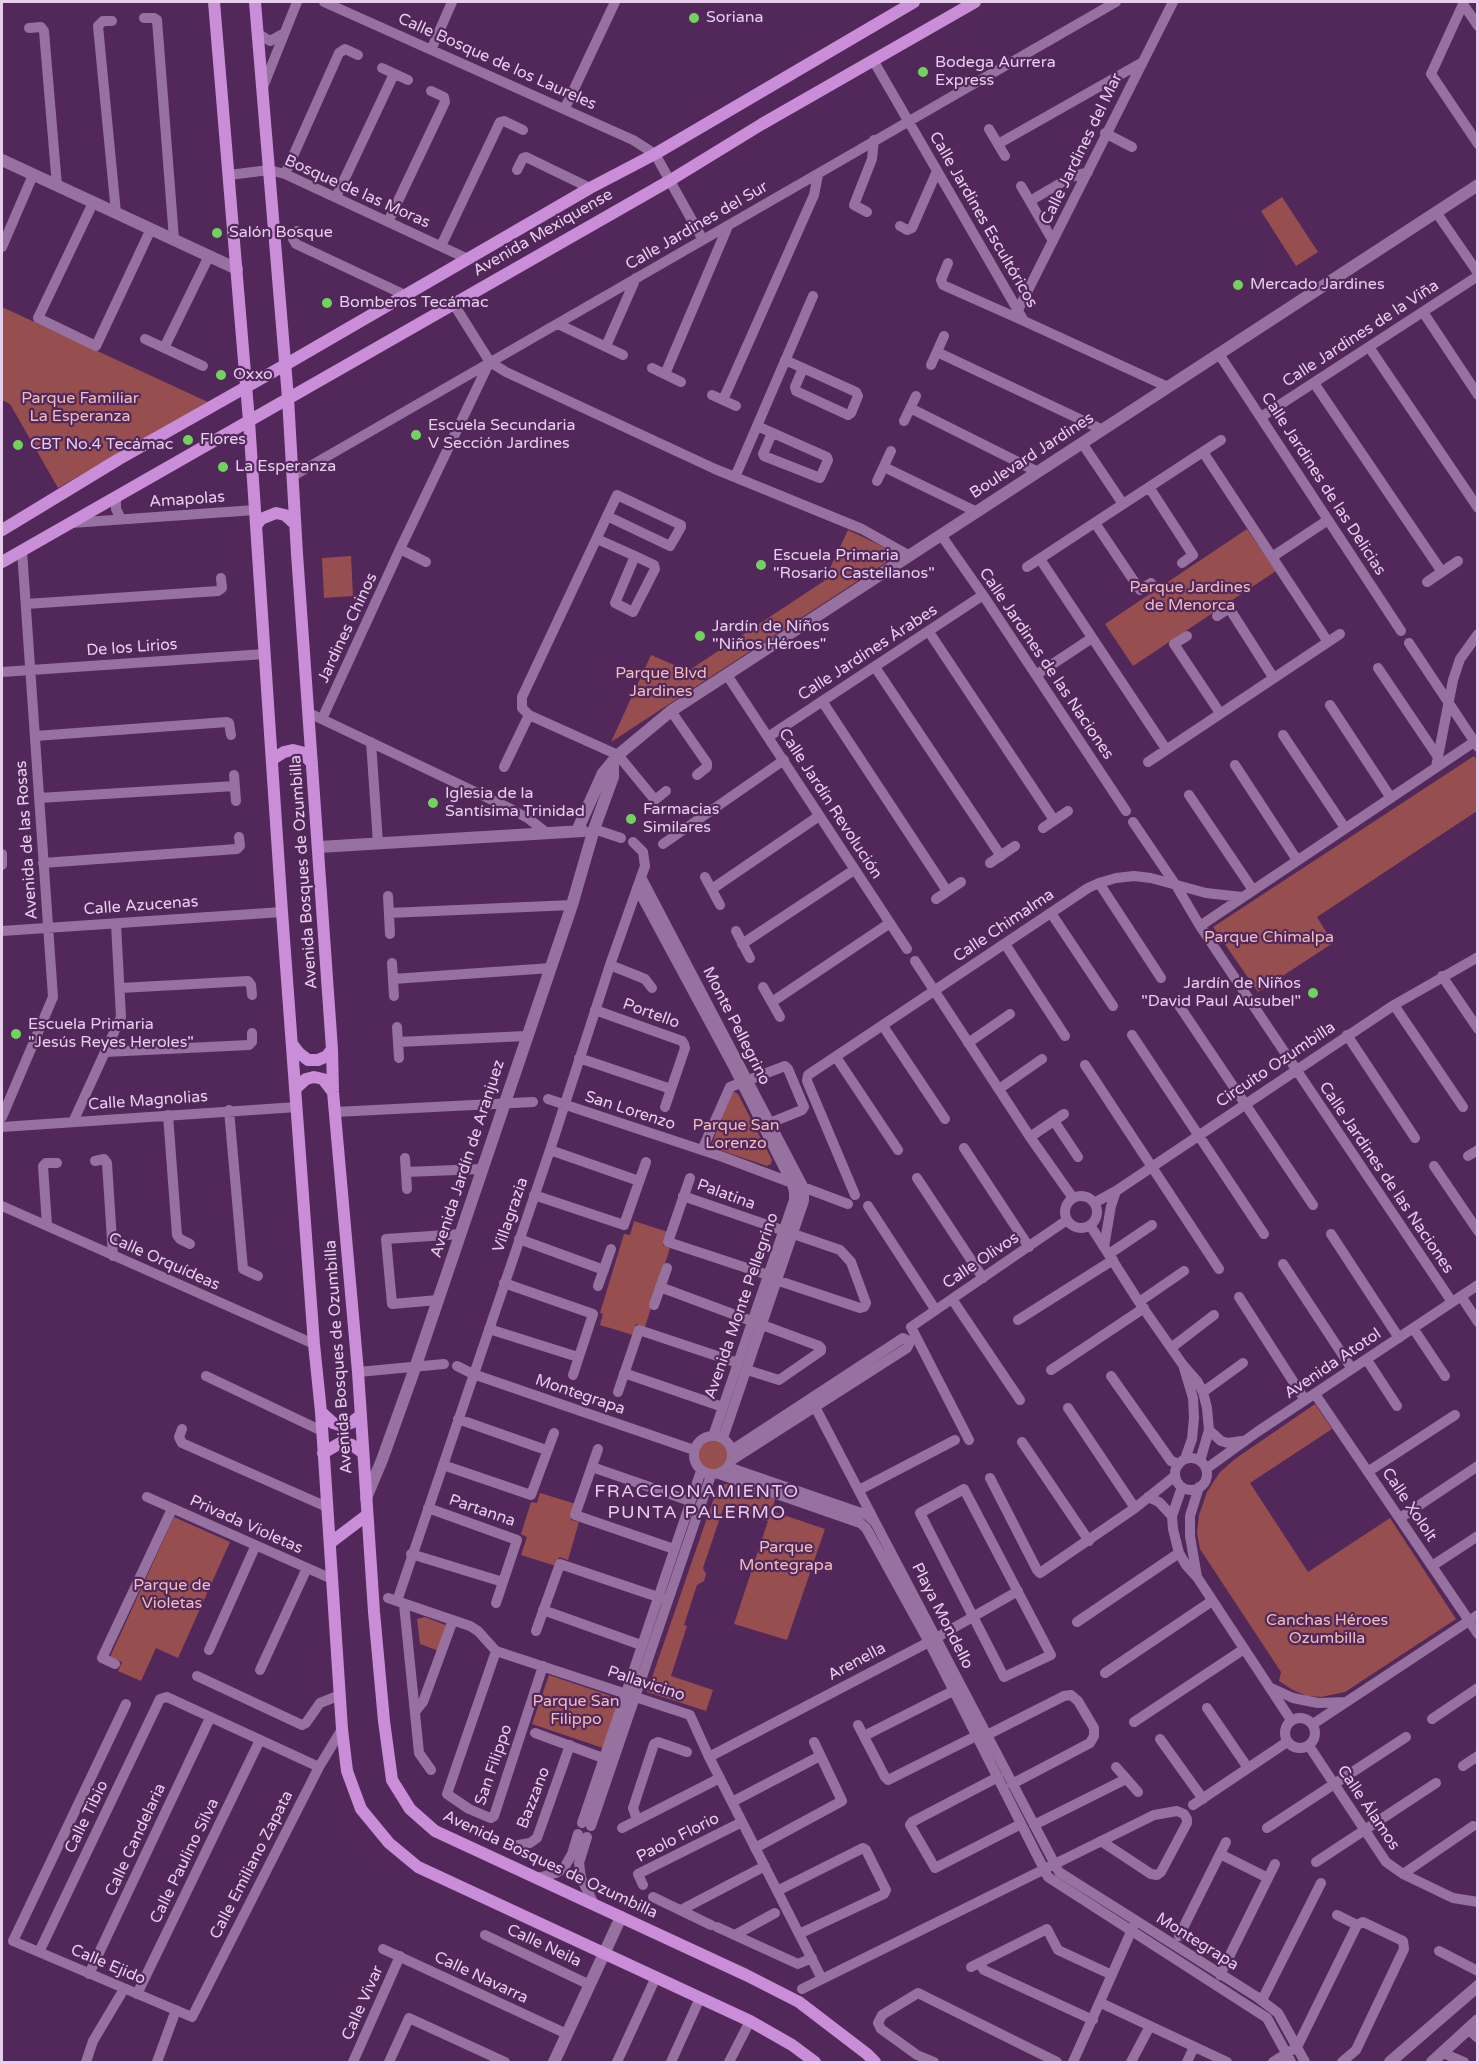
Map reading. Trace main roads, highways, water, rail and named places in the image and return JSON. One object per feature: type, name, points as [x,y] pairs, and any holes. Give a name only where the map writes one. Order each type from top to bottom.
[{"type":"main road","name":"Avenida Bosques de Ozumbilla","points":[[214,2],[249,421],[282,912],[321,1412],[342,1729],[347,1771],[361,1809],[389,1843],[418,1867],[750,2021],[792,2045],[814,2062]]},
{"type":"main road","name":"Avenida Bosques de Ozumbilla","points":[[255,2],[288,398],[319,848],[333,1092],[358,1372],[384,1721],[392,1780],[410,1809],[435,1831],[746,1975],[799,2002],[875,2062]]},
{"type":"main road","name":"Avenida Mexiquense","points":[[2,530],[119,459],[590,188],[655,154],[914,2]]},
{"type":"main road","name":"Avenida Mexiquense","points":[[2,562],[669,181],[975,2]]},
{"type":"main road","points":[[256,526],[261,519],[276,513],[285,515],[295,524]]},
{"type":"main road","points":[[273,759],[284,752],[293,750],[301,752],[312,763]]},
{"type":"main road","points":[[292,1044],[308,1060],[318,1060],[327,1056],[332,1049]]},
{"type":"main road","points":[[295,1089],[314,1077],[323,1079],[333,1092]]},
{"type":"main road","points":[[321,1412],[333,1423],[343,1426],[351,1424],[361,1414]]},
{"type":"main road","points":[[323,1453],[342,1442],[352,1445],[363,1453]]},
{"type":"main road","points":[[330,1543],[367,1515]]},
{"type":"place","name":"Soriana","points":[[694,18]]},
{"type":"place","name":"Bodega Aurrera Express","points":[[923,72]]},
{"type":"place","name":"Salón Bosque","points":[[217,233]]},
{"type":"place","name":"Mercado Jardines","points":[[1238,285]]},
{"type":"place","name":"Bomberos Tecámac","points":[[327,303]]},
{"type":"place","name":"Oxxo","points":[[221,375]]},
{"type":"place","name":"Escuela Secundaria V Sección Jardines","points":[[416,435]]},
{"type":"place","name":"Flores","points":[[188,440]]},
{"type":"place","name":"CBT No.4 Tecámac","points":[[18,445]]},
{"type":"place","name":"La Esperanza","points":[[223,467]]},
{"type":"place","name":"Escuela Primaria \"Rosario Castellanos\"","points":[[761,565]]},
{"type":"place","name":"Jardín de Niños \"Niños Héroes\"","points":[[700,636]]},
{"type":"place","name":"Iglesia de la Santísima Trinidad","points":[[433,803]]},
{"type":"place","name":"Farmacias Similares","points":[[631,819]]},
{"type":"place","name":"Jardín de Niños \"David Paul Ausubel\"","points":[[1313,993]]},
{"type":"place","name":"Escuela Primaria \"Jesús Reyes Heroles\"","points":[[16,1034]]},
{"type":"district","name":"FRACCIONAMIENTO PUNTA PALERMO","points":[[697,1502]]},
{"type":"park label","name":"Parque Familiar La Esperanza","points":[[80,408]]},
{"type":"park label","name":"Parque Jardines de Menorca","points":[[1190,597]]},
{"type":"park label","name":"Parque Blvd Jardines","points":[[661,683]]},
{"type":"park label","name":"Parque Chimalpa","points":[[1269,938]]},
{"type":"park label","name":"Parque San Lorenzo","points":[[736,1135]]},
{"type":"park label","name":"Parque Montegrapa","points":[[786,1557]]},
{"type":"park label","name":"Parque de Violetas","points":[[172,1595]]},
{"type":"park label","name":"Canchas Héroes Ozumbilla","points":[[1327,1630]]},
{"type":"park label","name":"Parque San Filippo","points":[[576,1711]]}]
